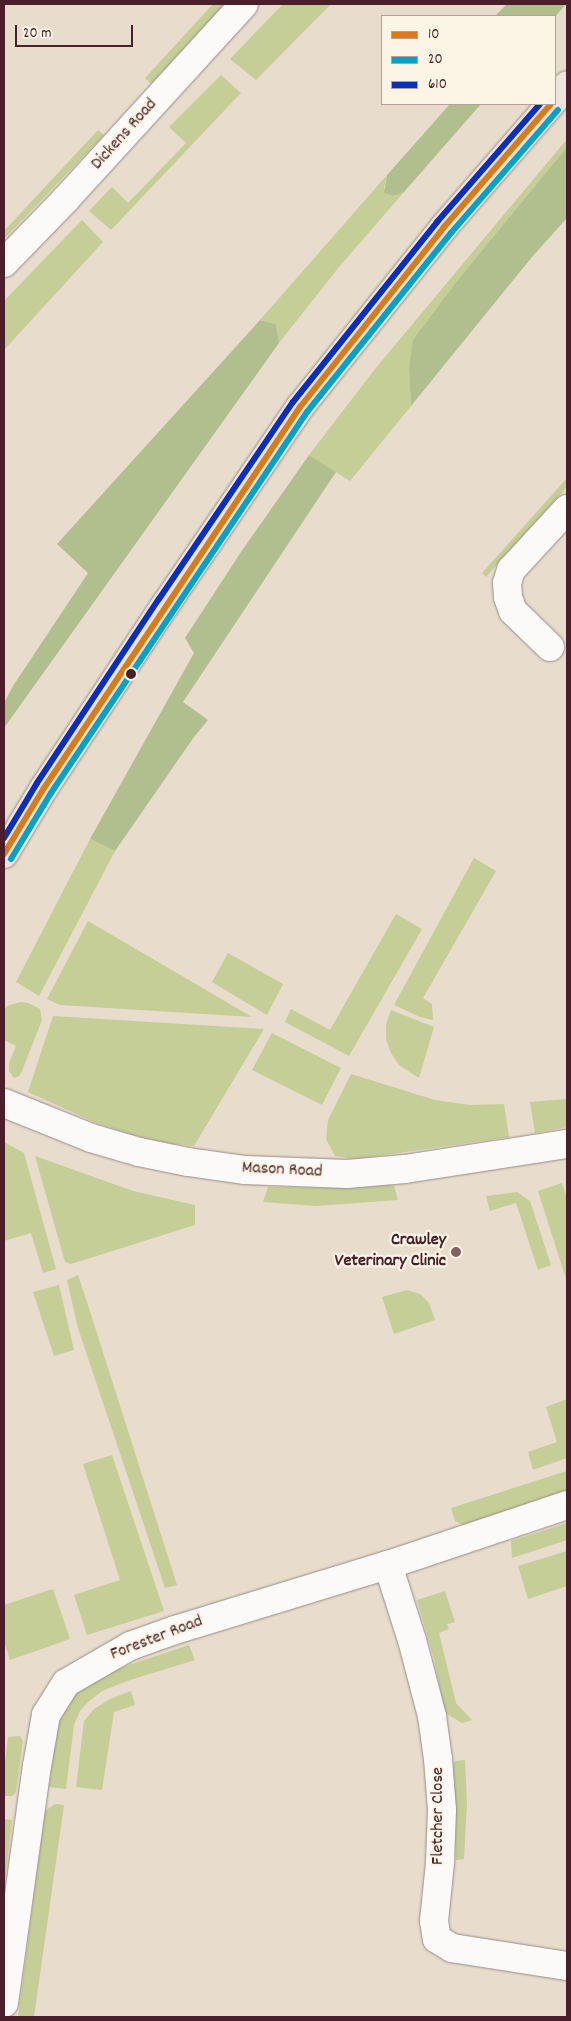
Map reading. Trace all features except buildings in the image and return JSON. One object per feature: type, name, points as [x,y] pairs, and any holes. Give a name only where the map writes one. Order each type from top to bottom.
[{"type":"main road","points":[[556,98],[567,85]]},
{"type":"main road","points":[[4,854],[44,788],[300,407],[444,227],[550,105]]},
{"type":"street","name":"Dickens Road","points":[[4,263],[66,200],[244,4]]},
{"type":"street","points":[[550,647],[514,611],[508,597],[507,583],[511,570],[567,509]]},
{"type":"street","name":"Mason Road","points":[[4,1103],[91,1138],[139,1152],[188,1162],[245,1170],[347,1174],[405,1169],[566,1146]]},
{"type":"street","name":"Forester Road","points":[[4,2004],[46,1715],[66,1683],[130,1646],[175,1630],[388,1565],[567,1505]]},
{"type":"street","name":"Fletcher Close","points":[[388,1565],[417,1656],[432,1716],[438,1759],[442,1810],[440,1863],[434,1921],[437,1939],[452,1948],[567,1966]]},
{"type":"green space","points":[[213,4],[225,4],[151,84],[145,78]]},
{"type":"green space","points":[[283,4],[331,4],[256,80],[230,59]]},
{"type":"green space","points":[[507,4],[566,4],[556,16],[496,15]]},
{"type":"green space","points":[[221,75],[241,93],[111,230],[89,211],[112,187],[128,203],[186,143],[169,127]]},
{"type":"green space","points":[[449,105],[480,105],[404,192],[394,196],[384,193],[387,175]]},
{"type":"green space","points":[[98,130],[104,135],[4,239],[4,231]]},
{"type":"green space","points":[[567,139],[567,147],[461,276],[409,369],[411,406],[350,481],[309,455],[375,369]]},
{"type":"green space","points":[[567,147],[567,218],[532,257],[411,406],[409,369],[413,340],[461,276]]},
{"type":"green space","points":[[387,175],[384,188],[394,196],[404,192],[339,267],[279,343],[276,324],[260,320]]},
{"type":"green space","points":[[82,220],[103,242],[4,350],[4,301]]},
{"type":"green space","points":[[260,320],[276,324],[279,343],[4,728],[4,703],[13,686],[88,573],[57,544]]},
{"type":"green space","points":[[309,455],[336,472],[183,702],[208,720],[194,737],[115,851],[90,839],[194,653],[185,638],[241,552]]},
{"type":"green space","points":[[567,478],[567,487],[486,577],[482,573]]},
{"type":"green space","points":[[90,839],[115,851],[39,996],[16,982]]},
{"type":"green space","points":[[474,858],[496,871],[423,998],[432,1004],[433,1020],[420,1017],[394,1005]]},
{"type":"green space","points":[[396,914],[422,929],[349,1056],[285,1022],[291,1009],[330,1030]]},
{"type":"green space","points":[[88,921],[252,1017],[60,1005],[47,999]]},
{"type":"green space","points":[[228,953],[283,984],[267,1015],[212,982]]},
{"type":"green space","points":[[21,1002],[40,1009],[42,1020],[22,1071],[19,1076],[14,1078],[9,1071],[9,1063],[16,1046],[4,1040],[4,1009],[9,1005]]},
{"type":"green space","points":[[391,1010],[434,1027],[419,1078],[399,1065],[391,1053],[386,1039],[386,1024]]},
{"type":"green space","points":[[53,1016],[264,1029],[194,1146],[167,1143],[133,1135],[94,1122],[28,1092]]},
{"type":"green space","points":[[272,1033],[341,1068],[322,1105],[252,1070]]},
{"type":"green space","points":[[351,1074],[435,1100],[470,1105],[504,1104],[509,1137],[354,1159],[335,1156],[326,1139],[328,1120]]},
{"type":"green space","points":[[567,1099],[567,1127],[535,1133],[530,1102]]},
{"type":"green space","points":[[4,1142],[24,1153],[56,1269],[43,1273],[31,1233],[4,1241]]},
{"type":"green space","points":[[35,1156],[133,1191],[195,1205],[195,1225],[71,1264],[65,1262]]},
{"type":"green space","points":[[562,1183],[567,1198],[567,1282],[538,1191]]},
{"type":"green space","points":[[394,1186],[398,1200],[316,1206],[263,1202],[268,1187],[355,1188]]},
{"type":"green space","points":[[517,1192],[530,1201],[551,1265],[538,1270],[516,1203],[490,1211],[486,1196]]},
{"type":"green space","points":[[78,1275],[177,1585],[165,1588],[78,1328],[67,1280]]},
{"type":"green space","points":[[59,1285],[74,1350],[54,1356],[33,1292]]},
{"type":"green space","points":[[407,1290],[420,1294],[429,1303],[435,1320],[394,1334],[382,1297]]},
{"type":"green space","points":[[567,1399],[567,1458],[533,1470],[528,1452],[557,1442],[546,1407]]},
{"type":"green space","points":[[112,1455],[164,1611],[87,1635],[74,1595],[120,1580],[83,1464]]},
{"type":"green space","points":[[567,1471],[567,1493],[463,1525],[455,1521],[451,1508]]},
{"type":"green space","points":[[567,1523],[567,1540],[512,1558],[511,1541]]},
{"type":"green space","points":[[567,1551],[567,1586],[528,1599],[518,1566]]},
{"type":"green space","points":[[53,1589],[70,1639],[10,1660],[4,1641],[4,1605]]},
{"type":"green space","points":[[445,1591],[455,1622],[447,1624],[449,1629],[439,1633],[456,1703],[472,1720],[462,1723],[445,1713],[434,1659],[417,1600]]},
{"type":"green space","points":[[189,1645],[195,1660],[130,1680],[102,1691],[88,1702],[80,1711],[74,1725],[66,1789],[49,1787],[58,1723],[64,1705],[77,1689],[96,1676]]},
{"type":"green space","points":[[131,1691],[135,1705],[114,1712],[102,1790],[76,1787],[84,1721],[94,1709],[110,1699]]},
{"type":"green space","points":[[20,1736],[23,1741],[16,1792],[12,1796],[4,1796],[4,1769],[8,1737]]},
{"type":"green space","points":[[465,1760],[467,1804],[464,1859],[456,1860],[455,1801],[452,1767],[455,1761]]},
{"type":"green space","points":[[55,1804],[64,1805],[34,2017],[18,2017],[45,1811]]},
{"type":"green space","points":[[4,1819],[12,1820],[4,1889]]},
{"type":"transit line","name":"610","points":[[4,838],[37,783],[293,402],[437,222],[539,105]]},
{"type":"transit line","name":"10","points":[[4,854],[44,788],[300,407],[444,227],[550,105]]},
{"type":"transit line","name":"20","points":[[11,859],[51,793],[307,412],[451,233],[558,110]]},
{"type":"place","name":"Crawley Veterinary Clinic","points":[[456,1252]]}]
